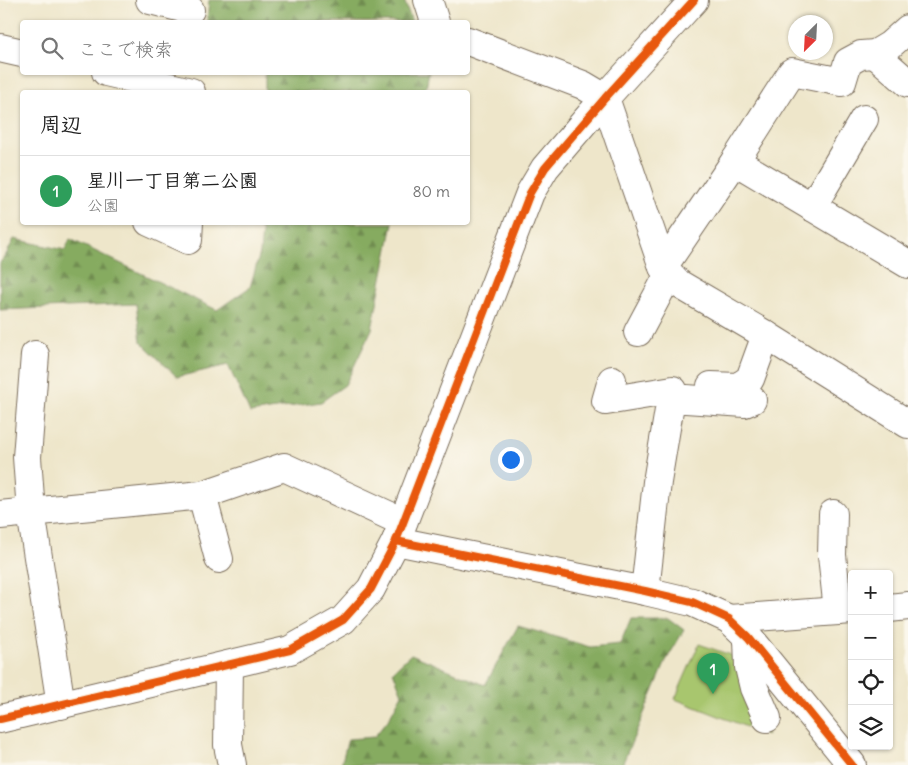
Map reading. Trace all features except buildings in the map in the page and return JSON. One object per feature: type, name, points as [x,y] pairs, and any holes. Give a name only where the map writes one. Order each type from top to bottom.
[{"type":"street","points":[[150,0],[190,10]]},
{"type":"street","points":[[428,0],[434,20]]},
{"type":"street","points":[[0,719],[290,650],[343,620],[371,589],[400,531],[530,193],[545,168],[604,98],[694,0]]},
{"type":"street","points":[[638,332],[666,270],[792,72],[842,82],[848,62],[861,55],[875,54],[890,45],[908,29]]},
{"type":"street","points":[[470,42],[583,85],[604,98],[666,270],[679,284],[766,335],[908,424]]},
{"type":"street","points":[[0,48],[20,53]]},
{"type":"street","points":[[875,54],[908,82]]},
{"type":"street","points":[[99,90],[100,75]]},
{"type":"street","points":[[119,75],[182,90]]},
{"type":"street","points":[[812,207],[864,119]]},
{"type":"street","points":[[736,161],[908,264]]},
{"type":"street","points":[[156,225],[188,240],[189,225]]},
{"type":"street","points":[[644,591],[657,482],[675,385],[738,387],[750,379],[766,335]]},
{"type":"street","points":[[35,356],[28,456],[31,512],[61,705]]},
{"type":"street","points":[[612,380],[606,401],[672,394],[745,403],[752,400]]},
{"type":"street","points":[[0,515],[202,495],[284,467],[400,531],[692,602],[739,628],[852,765]]},
{"type":"street","points":[[202,495],[219,559]]},
{"type":"street","points":[[739,628],[845,610],[832,555],[833,514]]},
{"type":"street","points":[[893,608],[908,606]]},
{"type":"street","points":[[739,628],[754,688],[766,718]]},
{"type":"street","points":[[229,665],[228,745],[232,765]]},
{"type":"green space","points":[[209,0],[404,0],[411,20],[207,20]]},
{"type":"green space","points":[[265,75],[428,75],[425,90],[265,90]]},
{"type":"green space","points":[[254,225],[393,225],[372,329],[345,385],[321,402],[250,413],[228,365],[177,377],[141,342],[136,304],[0,310],[0,263],[14,239],[65,250],[70,239],[217,310],[250,287],[260,253],[262,231]]},
{"type":"green space","points":[[631,618],[668,618],[684,630],[667,659],[622,765],[341,765],[348,739],[374,737],[388,720],[402,694],[393,671],[411,654],[485,685],[518,626],[590,647],[620,644]]},
{"type":"green space","points":[[699,644],[742,659],[747,689],[767,735],[675,699]]},
{"type":"cycle path","points":[[0,719],[290,650],[343,620],[371,589],[396,541],[530,193],[545,168],[605,98],[694,0]]},
{"type":"cycle path","points":[[396,541],[692,602],[729,619],[748,637],[852,765]]},
{"type":"place","name":"星川一丁目第二公園","points":[[713,694]]}]
